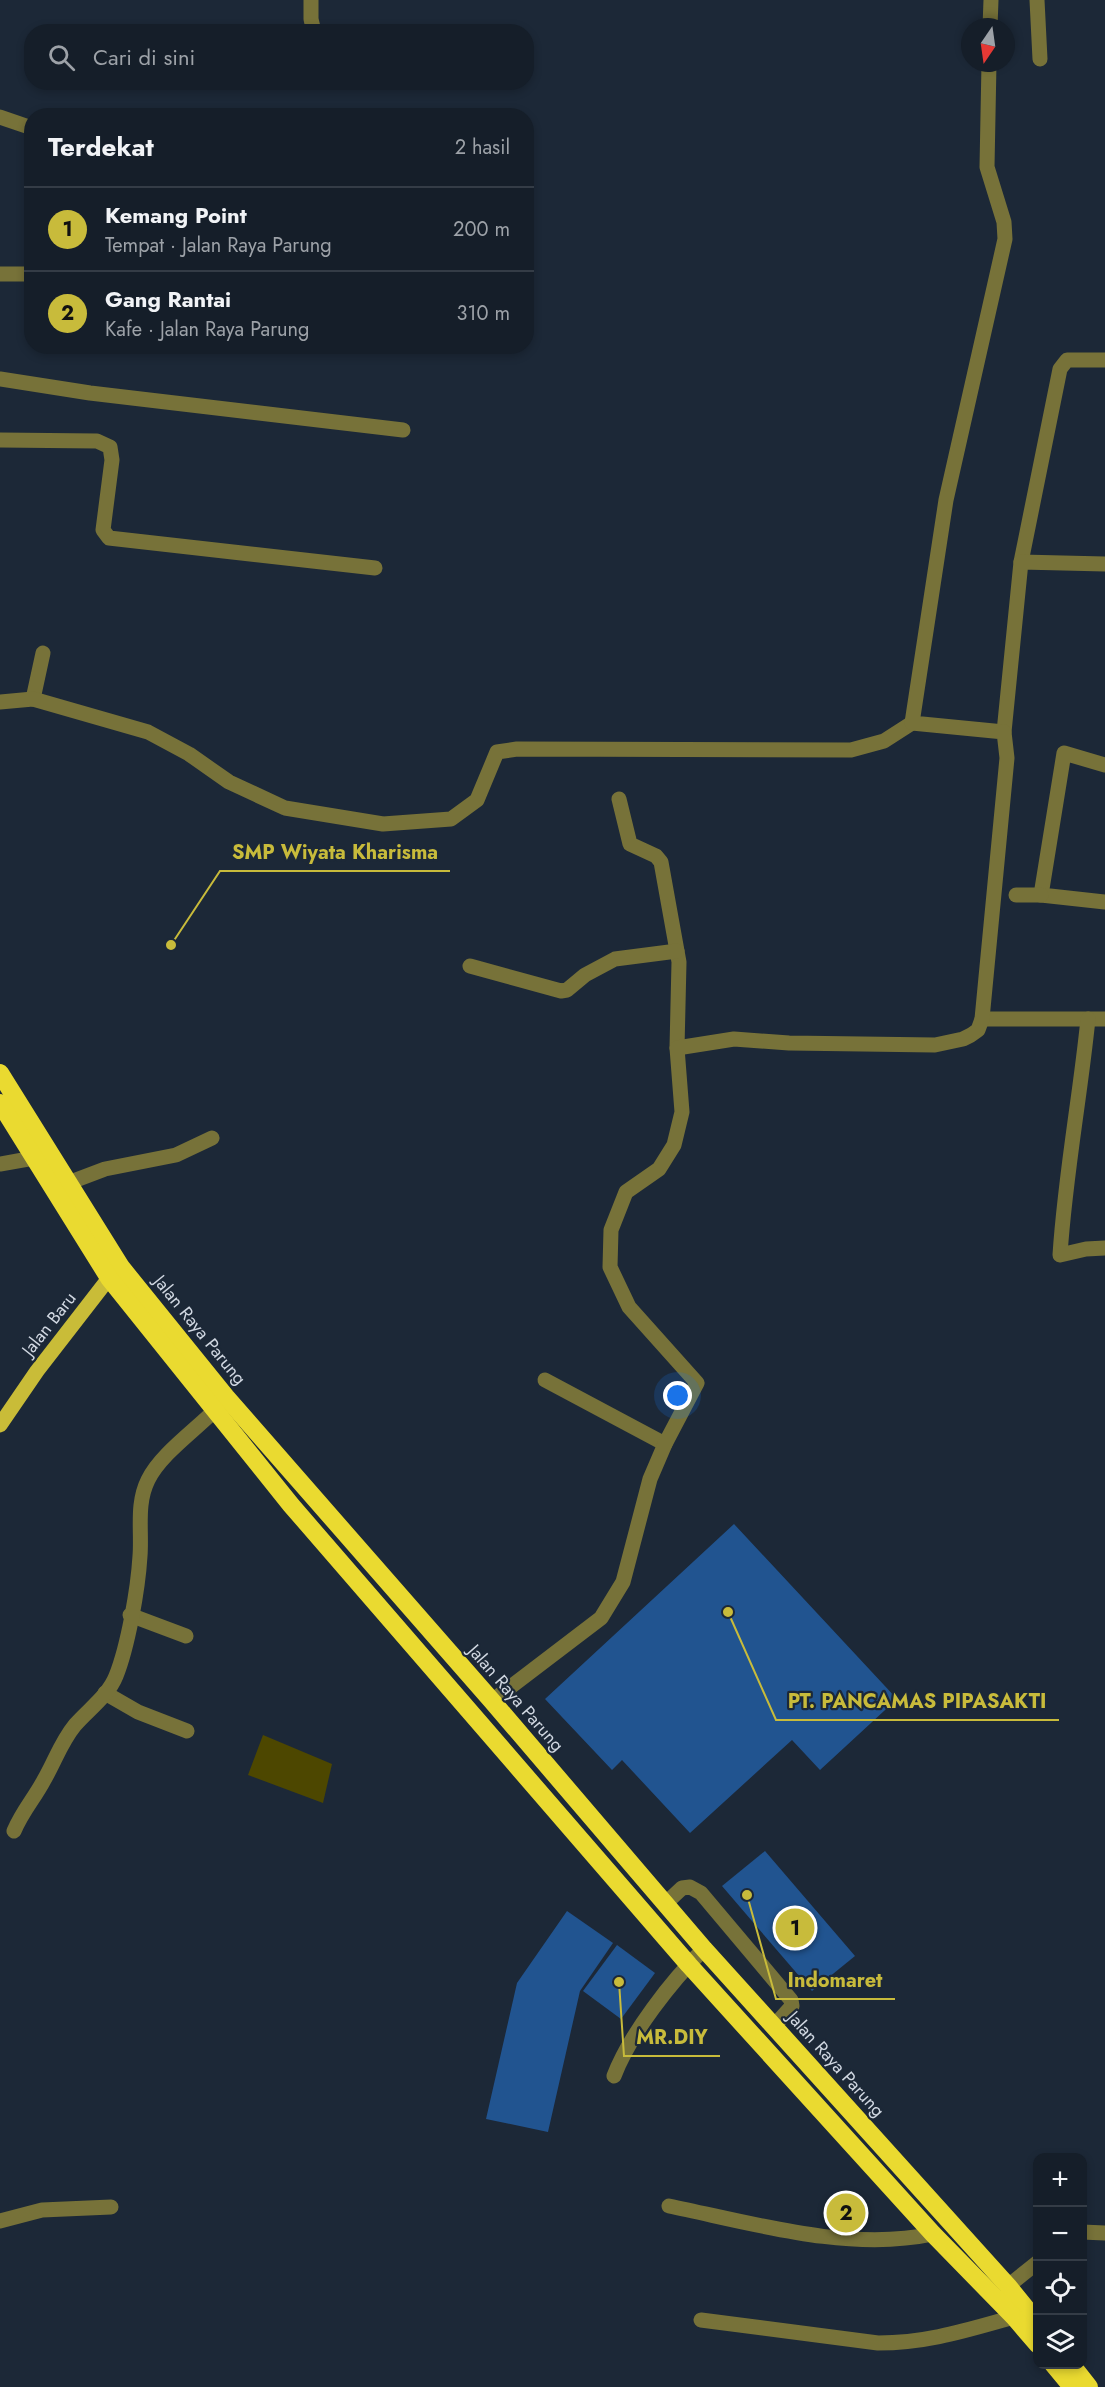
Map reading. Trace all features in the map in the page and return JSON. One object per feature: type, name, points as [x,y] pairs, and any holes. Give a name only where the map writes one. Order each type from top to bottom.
[{"type":"highway","name":"Jalan Raya Parung","points":[[0,1073],[121,1267],[226,1397],[492,1701],[665,1904],[1008,2286],[1033,2317]]},
{"type":"highway","points":[[0,1103],[109,1278],[291,1505],[689,1965],[933,2234],[1033,2339]]},
{"type":"highway","points":[[1057,2369],[1072,2387]]},
{"type":"highway","points":[[1075,2369],[1089,2387]]},
{"type":"main road","name":"Jalan Baru","points":[[0,1425],[37,1371],[109,1278]]},
{"type":"street","points":[[311,0],[312,24]]},
{"type":"street","points":[[990,18],[991,0]]},
{"type":"street","points":[[1037,0],[1040,59]]},
{"type":"street","points":[[912,723],[946,500],[1005,239],[1004,222],[987,167],[989,72]]},
{"type":"street","points":[[0,117],[24,125]]},
{"type":"street","points":[[0,274],[24,274]]},
{"type":"street","points":[[677,1048],[734,1040],[935,1045],[963,1040],[978,1030],[982,1019],[1007,758],[1004,732],[1021,562],[1060,369],[1067,360],[1105,360]]},
{"type":"street","points":[[0,378],[90,393],[403,430]]},
{"type":"street","points":[[0,440],[97,441],[110,447],[112,460],[103,530],[109,538],[375,568]]},
{"type":"street","points":[[1021,562],[1105,564]]},
{"type":"street","points":[[33,699],[43,653]]},
{"type":"street","points":[[0,702],[33,699],[148,732],[189,754],[229,782],[285,808],[383,824],[451,819],[477,800],[497,752],[517,749],[851,750],[884,741],[912,723],[1004,732]]},
{"type":"street","points":[[1041,895],[1064,753],[1105,765]]},
{"type":"street","points":[[492,1701],[601,1618],[612,1602],[622,1582],[650,1479],[665,1444],[697,1383],[629,1307],[610,1268],[611,1230],[626,1192],[659,1169],[674,1145],[682,1112],[677,1048],[679,962],[660,862],[656,856],[630,844],[620,799]]},
{"type":"street","points":[[1016,895],[1041,895],[1105,902]]},
{"type":"street","points":[[470,966],[561,991],[567,990],[585,975],[615,960],[676,951]]},
{"type":"street","points":[[982,1019],[1105,1019]]},
{"type":"street","points":[[1088,1019],[1080,1096],[1064,1200],[1060,1255],[1086,1249],[1105,1248]]},
{"type":"street","points":[[68,1183],[105,1169],[176,1155],[212,1138]]},
{"type":"street","points":[[0,1164],[34,1158]]},
{"type":"street","points":[[545,1380],[665,1444]]},
{"type":"street","points":[[14,1831],[22,1812],[45,1780],[63,1741],[116,1677],[137,1585],[141,1548],[139,1525],[142,1498],[147,1482],[155,1468],[214,1411]]},
{"type":"street","points":[[130,1615],[186,1636]]},
{"type":"street","points":[[105,1693],[138,1712],[187,1731]]},
{"type":"street","points":[[665,1904],[682,1888],[690,1887],[701,1893],[790,2000],[792,2006],[774,2026]]},
{"type":"street","points":[[614,2076],[620,2060],[638,2030],[689,1965],[705,1949]]},
{"type":"street","points":[[0,2222],[42,2210],[111,2206]]},
{"type":"street","points":[[669,2206],[805,2234],[904,2240],[933,2234]]},
{"type":"street","points":[[1087,2232],[1105,2233]]},
{"type":"street","points":[[1008,2286],[1033,2266]]},
{"type":"street","points":[[701,2320],[878,2343],[900,2343],[927,2341],[1014,2317]]},
{"type":"shaded area","points":[[263,1735],[332,1764],[323,1803],[248,1775]]},
{"type":"building","points":[[734,1524],[897,1699],[820,1770],[792,1740],[690,1833],[622,1760],[612,1770],[545,1699]]},
{"type":"building","points":[[765,1851],[855,1956],[812,1991],[722,1886]]},
{"type":"building","points":[[567,1911],[613,1943],[580,1991],[548,2132],[486,2119],[517,1983]]},
{"type":"building","points":[[617,1945],[655,1973],[621,2019],[583,1991]]},
{"type":"place","name":"SMP Wiyata Kharisma","points":[[171,945]]},
{"type":"place","name":"PT. PANCAMAS PIPASAKTI","points":[[728,1612]]},
{"type":"place","name":"Indomaret","points":[[747,1895]]},
{"type":"place","name":"Kemang Point","points":[[795,1928]]},
{"type":"place","name":"MR.DIY","points":[[619,1982]]},
{"type":"place","name":"Gang Rantai","points":[[846,2213]]}]
